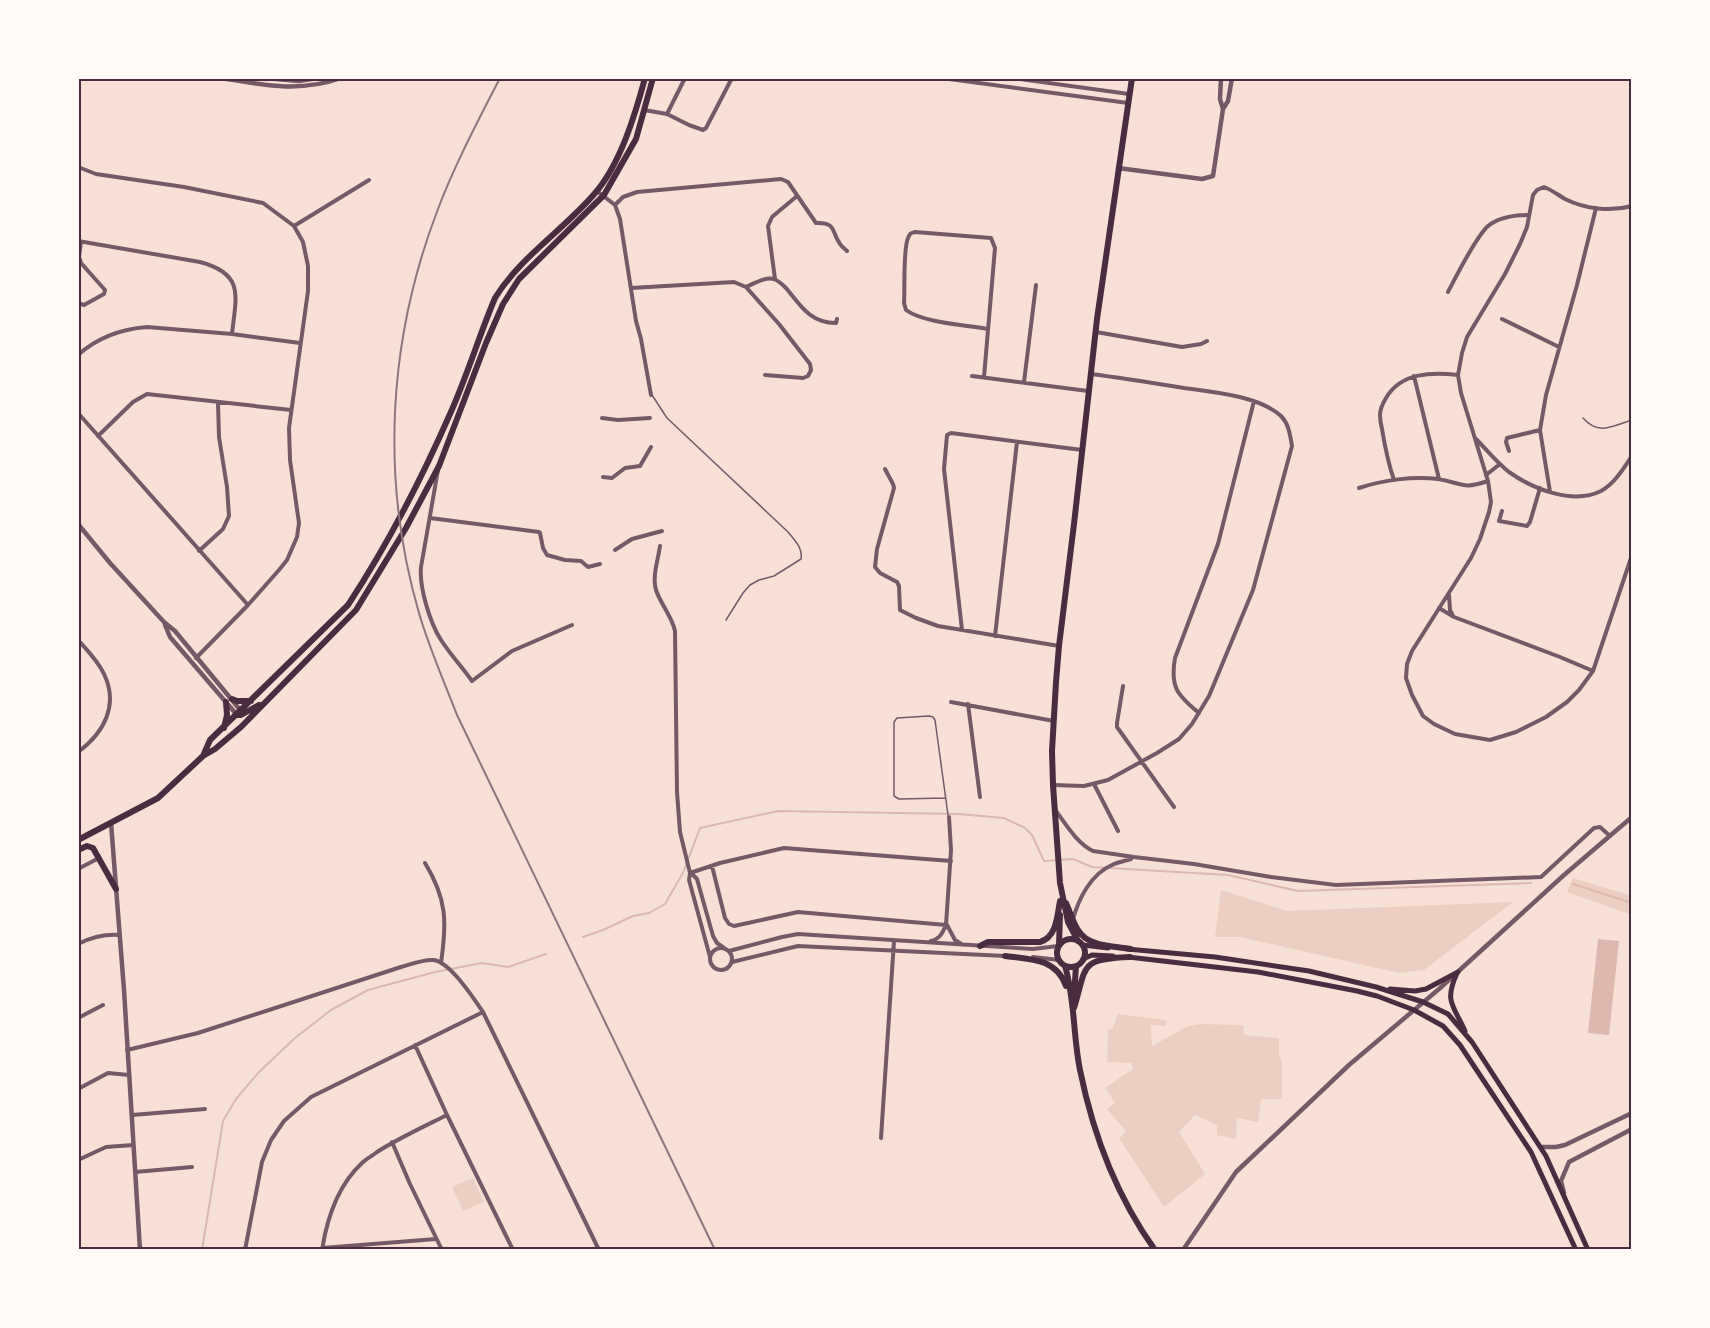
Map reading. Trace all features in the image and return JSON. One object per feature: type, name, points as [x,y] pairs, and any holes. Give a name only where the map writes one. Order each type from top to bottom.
[{"type":"main road","points":[[203,756],[210,740],[240,714],[348,604],[364,580],[396,524],[450,413],[489,313],[503,285],[597,191],[610,171],[634,119],[645,78]]},
{"type":"main road","points":[[78,840],[158,798],[203,756],[235,732],[356,610],[406,528],[439,466],[496,318],[512,288],[604,195],[636,139],[653,78]]},
{"type":"main road","points":[[1132,78],[1095,332],[1059,646],[1053,785],[1061,896],[1057,951],[1059,960],[1065,966],[1080,1070],[1102,1150],[1133,1216],[1155,1250]]},
{"type":"main road","points":[[224,728],[229,700],[251,701]]},
{"type":"main road","points":[[240,714],[267,700]]},
{"type":"main road","points":[[235,732],[240,722],[240,714]]},
{"type":"main road","points":[[78,850],[91,846],[116,889]]},
{"type":"main road","points":[[1061,896],[1079,933],[1085,939],[1130,953]]},
{"type":"main road","points":[[1061,896],[1068,922],[1085,953],[1083,959]]},
{"type":"main road","points":[[980,946],[988,942],[1047,940],[1053,932],[1061,896]]},
{"type":"main road","points":[[1059,946],[1065,940],[1071,939],[1130,953],[1258,972],[1358,991],[1414,1010],[1443,1026],[1460,1045],[1531,1152],[1576,1250]]},
{"type":"main road","points":[[1073,1011],[1084,971],[1089,964],[1096,960],[1130,953]]},
{"type":"main road","points":[[1065,966],[1076,966],[1083,959],[1092,955],[1130,953],[1215,957],[1309,971],[1376,987],[1423,1002],[1448,1014],[1467,1035],[1541,1147],[1588,1250]]},
{"type":"main road","points":[[1005,956],[1039,960],[1058,971],[1063,976],[1071,1000]]},
{"type":"main road","points":[[1073,1011],[1076,966]]},
{"type":"main road","points":[[1376,987],[1415,992],[1426,989],[1458,972]]},
{"type":"main road","points":[[1458,972],[1450,997],[1467,1035]]},
{"type":"street","points":[[221,78],[278,87],[293,87],[323,84],[341,78]]},
{"type":"street","points":[[265,78],[299,81],[318,78]]},
{"type":"street","points":[[668,114],[685,78]]},
{"type":"street","points":[[644,110],[668,114],[689,126],[703,130],[732,78]]},
{"type":"street","points":[[1012,78],[1129,94]]},
{"type":"street","points":[[1221,78],[1220,99],[1223,109]]},
{"type":"street","points":[[1118,168],[1202,179],[1213,176],[1223,109],[1228,101],[1232,78]]},
{"type":"street","points":[[949,79],[1128,103]]},
{"type":"street","points":[[78,167],[96,174],[184,187],[263,203],[294,226],[303,242],[308,266],[308,291],[289,428],[290,460],[298,523],[297,537],[287,560],[248,605],[196,658]]},
{"type":"street","points":[[615,205],[623,197],[637,192],[781,179],[788,182],[816,223],[825,222],[832,227],[840,244],[847,251]]},
{"type":"street","points":[[294,226],[369,180]]},
{"type":"street","points":[[1632,206],[1613,209],[1596,208],[1580,205],[1544,187],[1537,190],[1533,195],[1527,227],[1520,244],[1505,274],[1467,337],[1458,375],[1461,393],[1488,481],[1491,502],[1471,558],[1412,651],[1407,664],[1406,678],[1412,695],[1424,716],[1434,724],[1455,734],[1490,740],[1516,732],[1546,717],[1567,702],[1593,671],[1632,555]]},
{"type":"street","points":[[597,191],[615,205],[620,219],[636,321],[651,394]]},
{"type":"street","points":[[775,279],[768,226],[772,217],[797,196]]},
{"type":"street","points":[[1550,492],[1540,430],[1546,395],[1596,208]]},
{"type":"street","points":[[1448,292],[1478,238],[1488,226],[1515,215],[1529,214]]},
{"type":"street","points":[[984,377],[995,248],[994,242],[991,238],[915,232],[911,234],[908,238],[906,254],[904,303],[906,310],[911,314],[940,321],[988,329]]},
{"type":"street","points":[[78,303],[84,305],[104,294],[105,290],[81,263],[79,242],[200,262],[214,266],[230,278],[235,299],[232,333]]},
{"type":"street","points":[[746,286],[761,280],[775,279],[782,283],[816,320],[836,323],[837,319]]},
{"type":"street","points":[[631,288],[734,282],[746,286],[810,364],[811,370],[808,376],[803,378],[765,375]]},
{"type":"street","points":[[1024,382],[1036,285]]},
{"type":"street","points":[[1502,319],[1559,347]]},
{"type":"street","points":[[78,355],[99,340],[134,328],[232,333],[300,343]]},
{"type":"street","points":[[1095,332],[1182,347],[1207,341]]},
{"type":"street","points":[[1053,785],[1094,784],[1108,780],[1179,739],[1192,724],[1209,696],[1253,590],[1292,446],[1288,428],[1281,417],[1254,401],[1090,373]]},
{"type":"street","points":[[1394,480],[1387,461],[1380,416],[1388,394],[1396,385],[1414,376],[1458,375]]},
{"type":"street","points":[[972,376],[1088,391]]},
{"type":"street","points":[[1414,376],[1439,479]]},
{"type":"street","points":[[98,436],[134,402],[147,394],[291,410]]},
{"type":"street","points":[[1199,713],[1183,700],[1176,689],[1172,676],[1175,658],[1218,544],[1254,401]]},
{"type":"street","points":[[199,551],[223,529],[229,516],[219,437],[218,403]]},
{"type":"street","points":[[78,413],[248,605]]},
{"type":"street","points":[[602,418],[626,420],[650,418]]},
{"type":"street","points":[[1509,451],[1507,438],[1540,430]]},
{"type":"street","points":[[962,630],[944,469],[947,435],[951,433],[1082,450]]},
{"type":"street","points":[[1475,438],[1500,464],[1520,479],[1550,492],[1569,496],[1585,496],[1600,491],[1617,477],[1632,456]]},
{"type":"street","points":[[995,636],[1017,441]]},
{"type":"street","points":[[603,477],[612,478],[625,468],[640,466],[651,447]]},
{"type":"street","points":[[1486,475],[1500,464]]},
{"type":"street","points":[[439,466],[421,567],[421,583],[440,639],[472,681],[512,651],[572,625]]},
{"type":"street","points":[[885,469],[894,488],[877,549],[875,567],[880,573],[897,582],[900,610],[931,624],[1059,646]]},
{"type":"street","points":[[1359,488],[1394,480],[1439,479],[1461,486],[1472,486],[1488,481]]},
{"type":"street","points":[[1502,511],[1499,521],[1527,526],[1540,488]]},
{"type":"street","points":[[430,518],[539,532],[544,551],[548,556],[580,561],[588,567],[600,564]]},
{"type":"street","points":[[78,524],[110,563],[175,631],[240,714]]},
{"type":"street","points":[[615,550],[632,539],[662,531]]},
{"type":"street","points":[[660,546],[654,581],[656,590],[674,624],[680,832],[690,873],[689,880],[711,964],[717,969],[724,969],[732,962],[798,945],[1059,960]]},
{"type":"street","points":[[1449,594],[1450,610],[1454,617]]},
{"type":"street","points":[[1439,608],[1454,617],[1593,671]]},
{"type":"street","points":[[164,622],[170,637],[229,700]]},
{"type":"street","points":[[78,639],[93,656],[104,674],[110,694],[110,708],[100,730],[78,752]]},
{"type":"street","points":[[1123,687],[1117,727],[1174,807]]},
{"type":"street","points":[[951,702],[1054,721]]},
{"type":"street","points":[[968,704],[980,797]]},
{"type":"street","points":[[1094,784],[1118,831]]},
{"type":"street","points":[[1054,808],[1072,833],[1087,848],[1106,854],[1194,864],[1336,885],[1538,877],[1543,876],[1594,828],[1600,827],[1610,836]]},
{"type":"street","points":[[926,942],[936,940],[946,925],[951,861],[949,817]]},
{"type":"street","points":[[1183,1250],[1236,1172],[1349,1065],[1458,972],[1564,875],[1632,817]]},
{"type":"street","points":[[111,823],[140,1250]]},
{"type":"street","points":[[690,873],[784,848],[951,861]]},
{"type":"street","points":[[1073,920],[1078,902],[1099,874],[1108,867],[1134,857]]},
{"type":"street","points":[[78,869],[100,858]]},
{"type":"street","points":[[425,863],[435,879],[444,906],[445,936],[442,964]]},
{"type":"street","points":[[712,866],[725,918],[729,924],[734,926],[798,912],[946,925]]},
{"type":"street","points":[[690,873],[697,879],[712,936],[717,943],[729,951],[732,962]]},
{"type":"street","points":[[946,925],[956,940],[963,945]]},
{"type":"street","points":[[78,944],[106,934],[119,935]]},
{"type":"street","points":[[729,951],[798,934],[1033,949],[1059,946]]},
{"type":"street","points":[[881,1138],[894,940]]},
{"type":"street","points":[[710,957],[713,951],[724,948]]},
{"type":"street","points":[[127,1050],[198,1033],[401,967],[434,960],[459,978],[483,1012],[599,1250]]},
{"type":"street","points":[[78,1018],[103,1005]]},
{"type":"street","points":[[245,1250],[262,1161],[284,1121],[311,1097],[483,1012]]},
{"type":"street","points":[[415,1045],[513,1250]]},
{"type":"street","points":[[78,1089],[108,1073],[129,1075]]},
{"type":"street","points":[[131,1115],[205,1109]]},
{"type":"street","points":[[1541,1147],[1565,1145],[1632,1113]]},
{"type":"street","points":[[436,1239],[322,1249],[328,1216],[344,1185],[362,1162],[392,1142],[447,1115]]},
{"type":"street","points":[[1566,1201],[1561,1181],[1569,1162],[1632,1129]]},
{"type":"street","points":[[392,1142],[442,1250]]},
{"type":"street","points":[[78,1160],[106,1147],[133,1145]]},
{"type":"street","points":[[135,1172],[192,1167]]},
{"type":"lane","points":[[651,394],[667,418],[788,532],[802,554],[801,559],[774,576],[750,585],[726,620]]},
{"type":"lane","points":[[1583,418],[1590,426],[1602,430],[1632,420]]},
{"type":"lane","points":[[946,798],[899,799],[894,796],[894,722],[897,717],[929,716],[934,718],[949,817]]},
{"type":"shaded area","points":[[1573,878],[1632,896],[1632,915],[1567,892]]},
{"type":"shaded area","points":[[1221,890],[1287,911],[1513,902],[1424,970],[1399,973],[1240,937],[1215,937]]},
{"type":"shaded area","points":[[1598,939],[1619,941],[1609,1035],[1588,1033]]},
{"type":"shaded area","points":[[1118,1014],[1166,1020],[1166,1026],[1151,1025],[1152,1046],[1188,1026],[1201,1024],[1243,1025],[1244,1035],[1279,1038],[1279,1055],[1282,1061],[1282,1099],[1261,1099],[1258,1122],[1237,1118],[1236,1139],[1217,1135],[1217,1125],[1195,1115],[1179,1132],[1205,1174],[1164,1207],[1119,1138],[1126,1131],[1107,1109],[1115,1103],[1105,1088],[1133,1069],[1131,1063],[1107,1062],[1108,1029],[1112,1029]]},
{"type":"shaded area","points":[[473,1178],[484,1202],[463,1211],[452,1187]]},
{"type":"waterway","points":[[583,937],[633,916],[649,913],[665,904],[683,873],[700,828],[778,811],[959,814],[1004,818],[1025,828],[1032,835],[1044,861],[1073,859],[1092,867],[1228,875],[1298,891],[1531,883]]},
{"type":"waterway","points":[[1573,884],[1632,903]]},
{"type":"waterway","points":[[202,1250],[223,1121],[236,1099],[259,1072],[295,1038],[331,1010],[368,990],[435,972],[482,963],[508,967],[546,954]]},
{"type":"railway","points":[[500,78],[467,143],[438,209],[421,258],[408,308],[395,410],[398,512],[407,563],[423,626],[457,715],[715,1250]]}]
